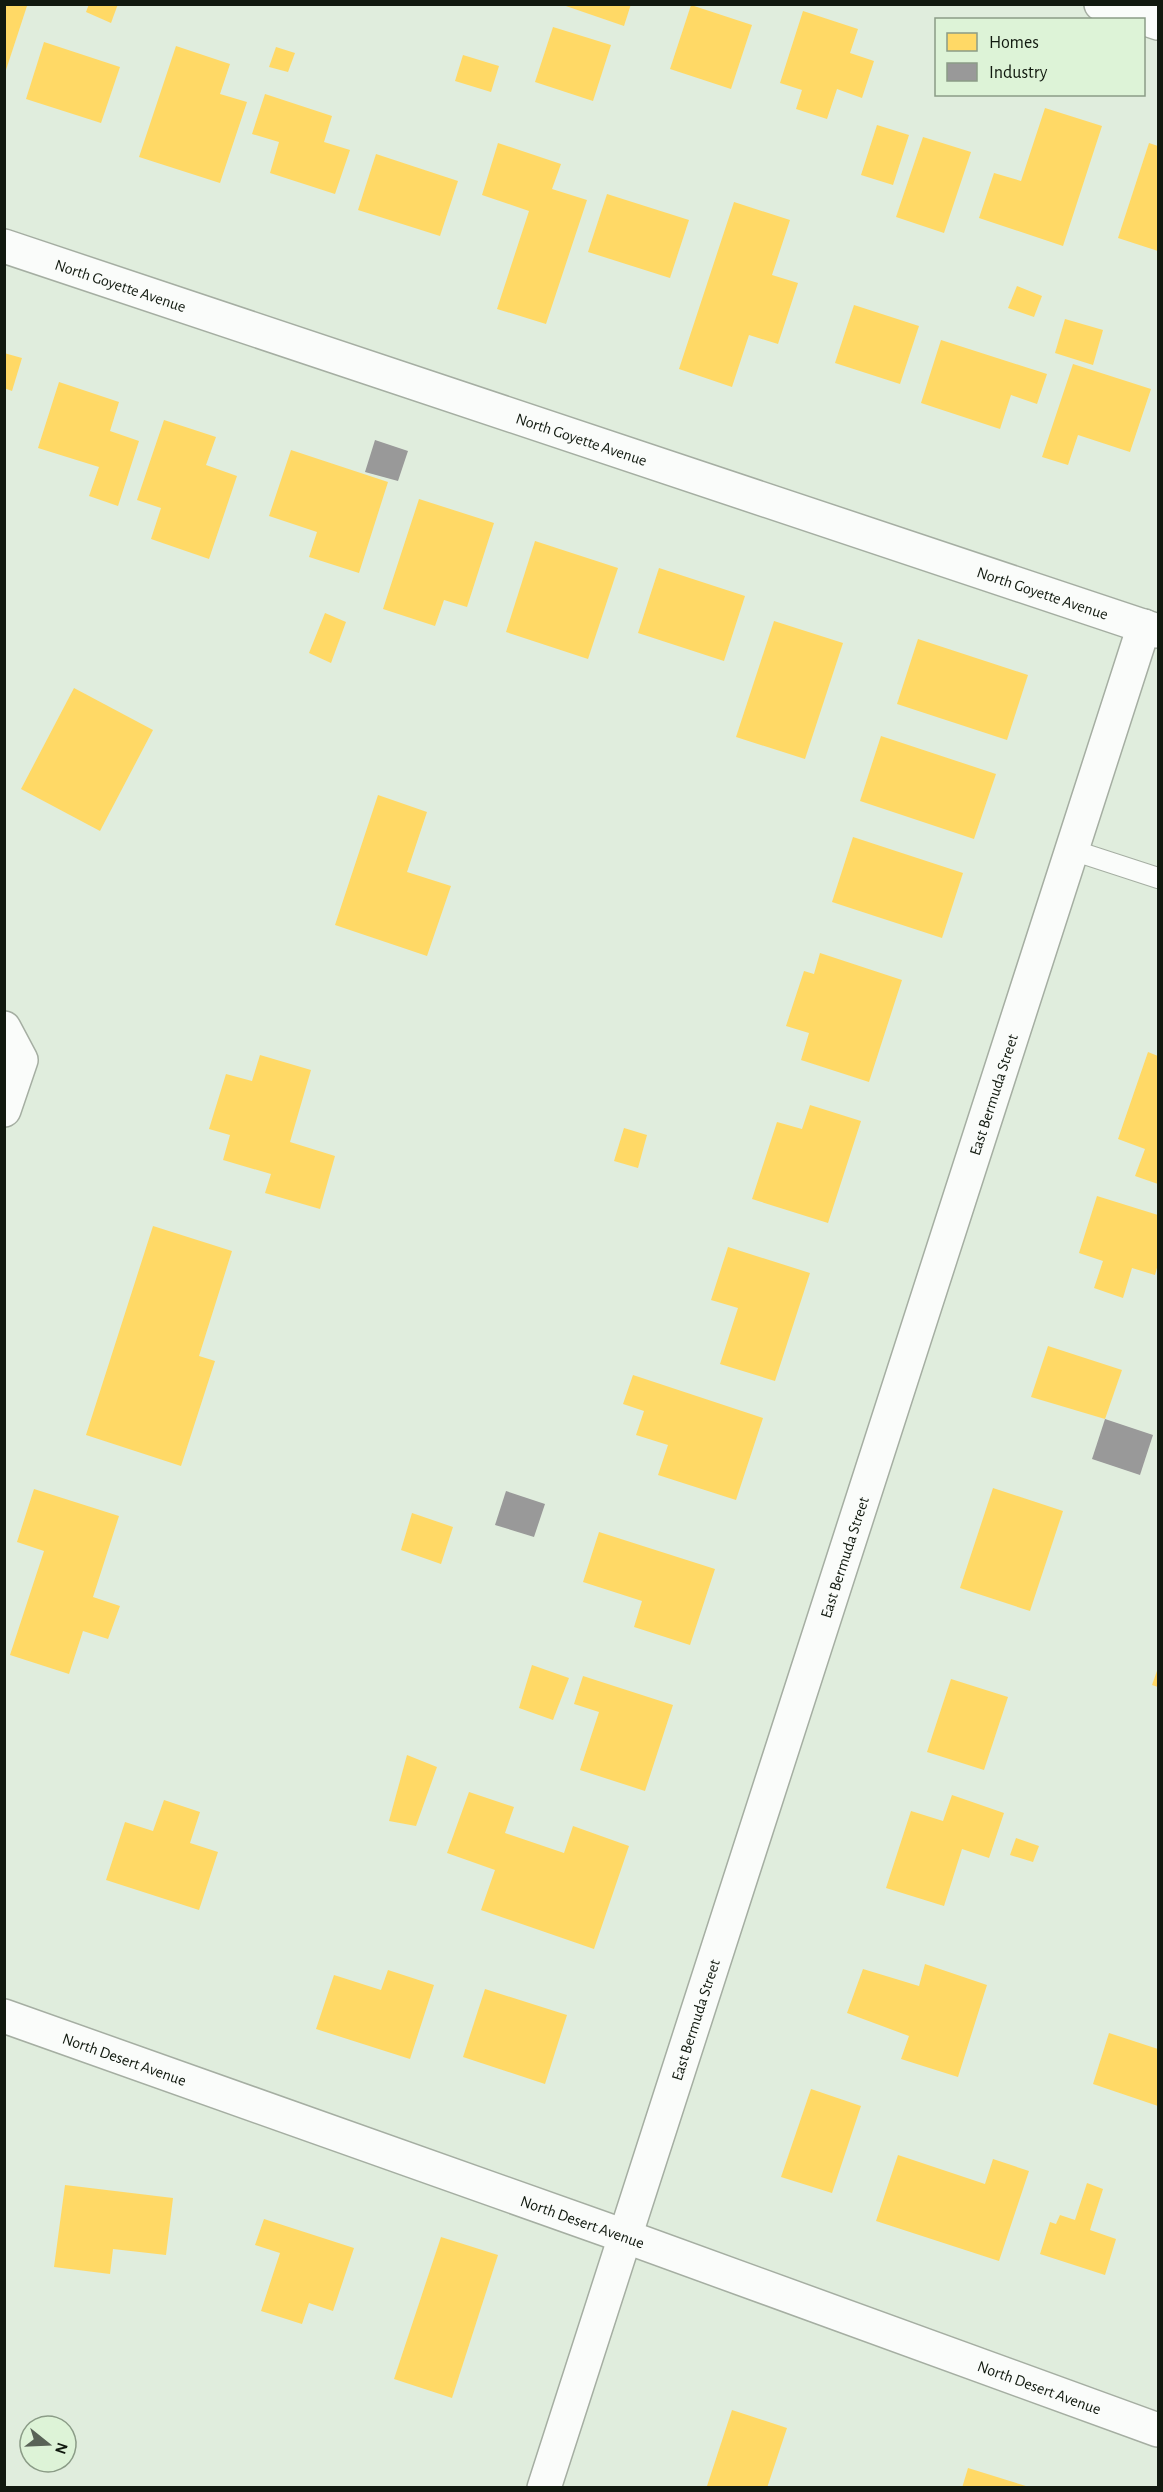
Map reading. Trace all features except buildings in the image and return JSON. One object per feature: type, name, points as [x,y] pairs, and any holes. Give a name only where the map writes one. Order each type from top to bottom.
[{"type":"street","points":[[1101,4],[1143,18]]},
{"type":"street","name":"North Goyette Avenue","points":[[4,246],[1151,628]]},
{"type":"street","name":"East Bermuda Street","points":[[544,2487],[627,2236],[1072,850],[1151,628]]},
{"type":"street","points":[[4,1028],[21,1060],[4,1110]]},
{"type":"street","name":"North Desert Avenue","points":[[4,2016],[627,2236],[1158,2430]]},
{"type":"lane","points":[[1072,850],[1158,878]]}]
